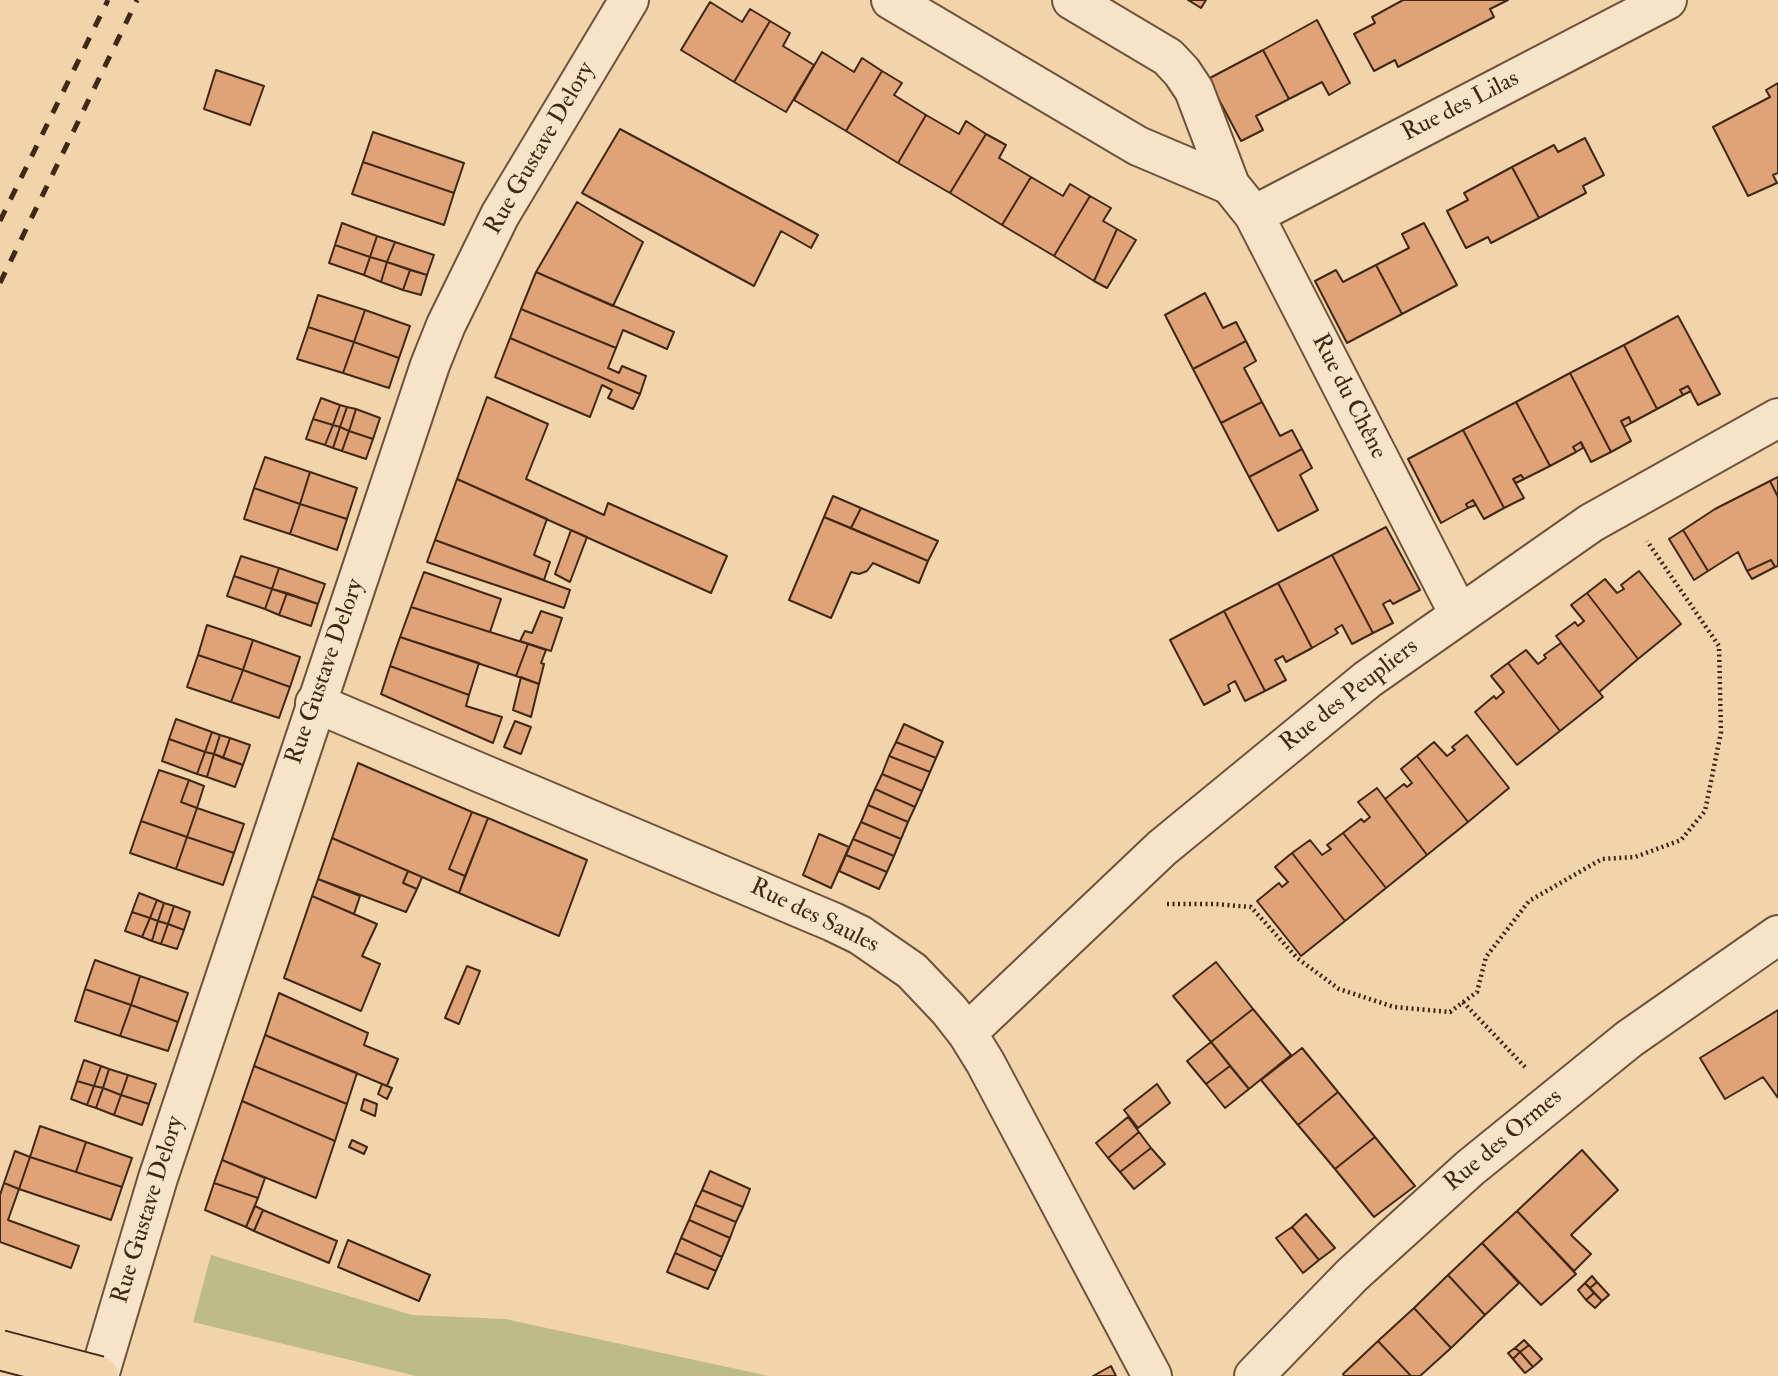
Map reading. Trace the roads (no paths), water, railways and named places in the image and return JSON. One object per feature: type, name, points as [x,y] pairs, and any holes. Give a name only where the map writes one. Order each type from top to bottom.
[{"type":"highway","points":[[0,1350],[99,1376]]},
{"type":"street","name":"Rue Gustave Delory","points":[[99,1376],[158,1178],[315,702],[417,402],[446,325],[499,215],[629,0]]},
{"type":"street","name":"Rue du Chêne","points":[[891,0],[1138,146],[1230,186]]},
{"type":"street","name":"Rue du Chêne","points":[[1072,0],[1168,57],[1194,90],[1230,186],[1254,215],[1459,614]]},
{"type":"street","name":"Rue des Lilas","points":[[1254,215],[1667,0]]},
{"type":"street","name":"Rue des Peupliers","points":[[967,1033],[1162,848],[1368,679],[1591,523],[1778,418]]},
{"type":"street","name":"Rue des Saules","points":[[315,702],[800,907],[860,935],[912,971],[949,1010],[985,1062],[1152,1376]]},
{"type":"street","name":"Rue des Ormes","points":[[1254,1376],[1352,1275],[1470,1168],[1629,1039],[1778,935]]},
{"type":"railway","points":[[0,221],[108,0]]},
{"type":"railway","points":[[0,283],[137,0]]}]
